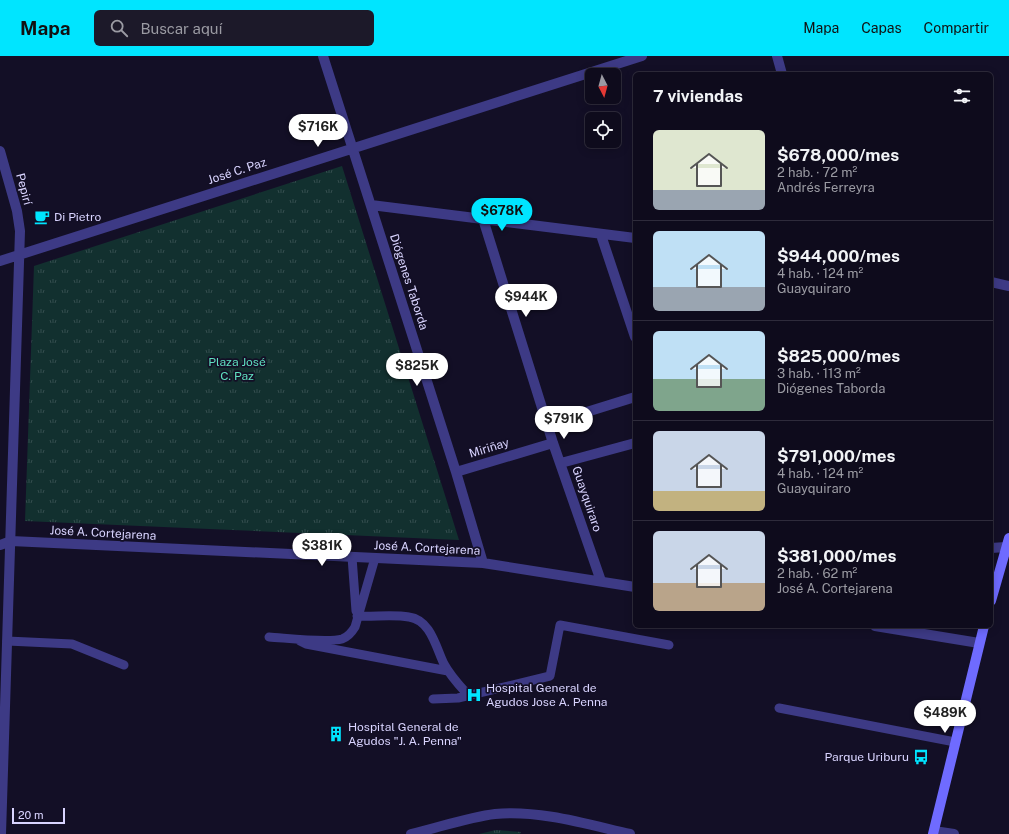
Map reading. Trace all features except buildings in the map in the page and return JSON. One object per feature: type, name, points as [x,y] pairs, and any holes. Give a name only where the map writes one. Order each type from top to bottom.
[{"type":"main road","points":[[993,594],[1008,542]]},
{"type":"main road","points":[[934,832],[983,628]]},
{"type":"street","name":"Diógenes Taborda","points":[[323,56],[456,472],[483,563]]},
{"type":"street","name":"José C. Paz","points":[[0,261],[642,56]]},
{"type":"street","points":[[777,56],[781,72]]},
{"type":"street","name":"Pepirí","points":[[0,151],[17,211],[20,254],[1,834]]},
{"type":"street","points":[[371,205],[633,238]]},
{"type":"street","name":"Guayquiraro","points":[[483,219],[553,443],[602,581]]},
{"type":"street","points":[[601,235],[633,331]]},
{"type":"street","points":[[993,282],[1009,286]]},
{"type":"street","points":[[548,424],[633,398]]},
{"type":"street","name":"Miriñay","points":[[456,472],[553,443]]},
{"type":"street","points":[[561,463],[633,444]]},
{"type":"street","name":"José A. Cortejarena","points":[[0,545],[10,541],[483,563],[633,587]]},
{"type":"street","points":[[993,547],[1008,542]]},
{"type":"street","points":[[901,628],[927,630],[979,643]]},
{"type":"street","points":[[411,834],[494,814],[530,814],[574,821],[630,834]]},
{"type":"street","points":[[934,832],[954,834]]},
{"type":"lane","points":[[352,557],[357,616]]},
{"type":"lane","points":[[269,637],[342,639],[350,634],[355,627],[375,558]]},
{"type":"lane","points":[[357,616],[410,617],[419,620],[426,627],[448,671],[469,696]]},
{"type":"lane","points":[[434,699],[469,696],[550,676],[560,625],[669,645]]},
{"type":"lane","points":[[296,638],[306,644],[448,671]]},
{"type":"lane","points":[[7,641],[72,644],[124,665]]},
{"type":"lane","points":[[779,708],[955,742]]},
{"type":"green space","name":"Plaza José C. Paz","points":[[342,166],[459,540],[25,521],[34,266]]},
{"type":"green space","points":[[496,830],[521,832],[520,834],[479,834]]},
{"type":"place","name":"Di Pietro","points":[[42,217]]},
{"type":"place","name":"Hospital General de Agudos Jose A. Penna","points":[[474,695]]},
{"type":"place","name":"Hospital General de Agudos \"J. A. Penna\"","points":[[336,734]]},
{"type":"place","name":"Parque Uriburu","points":[[921,757]]}]
